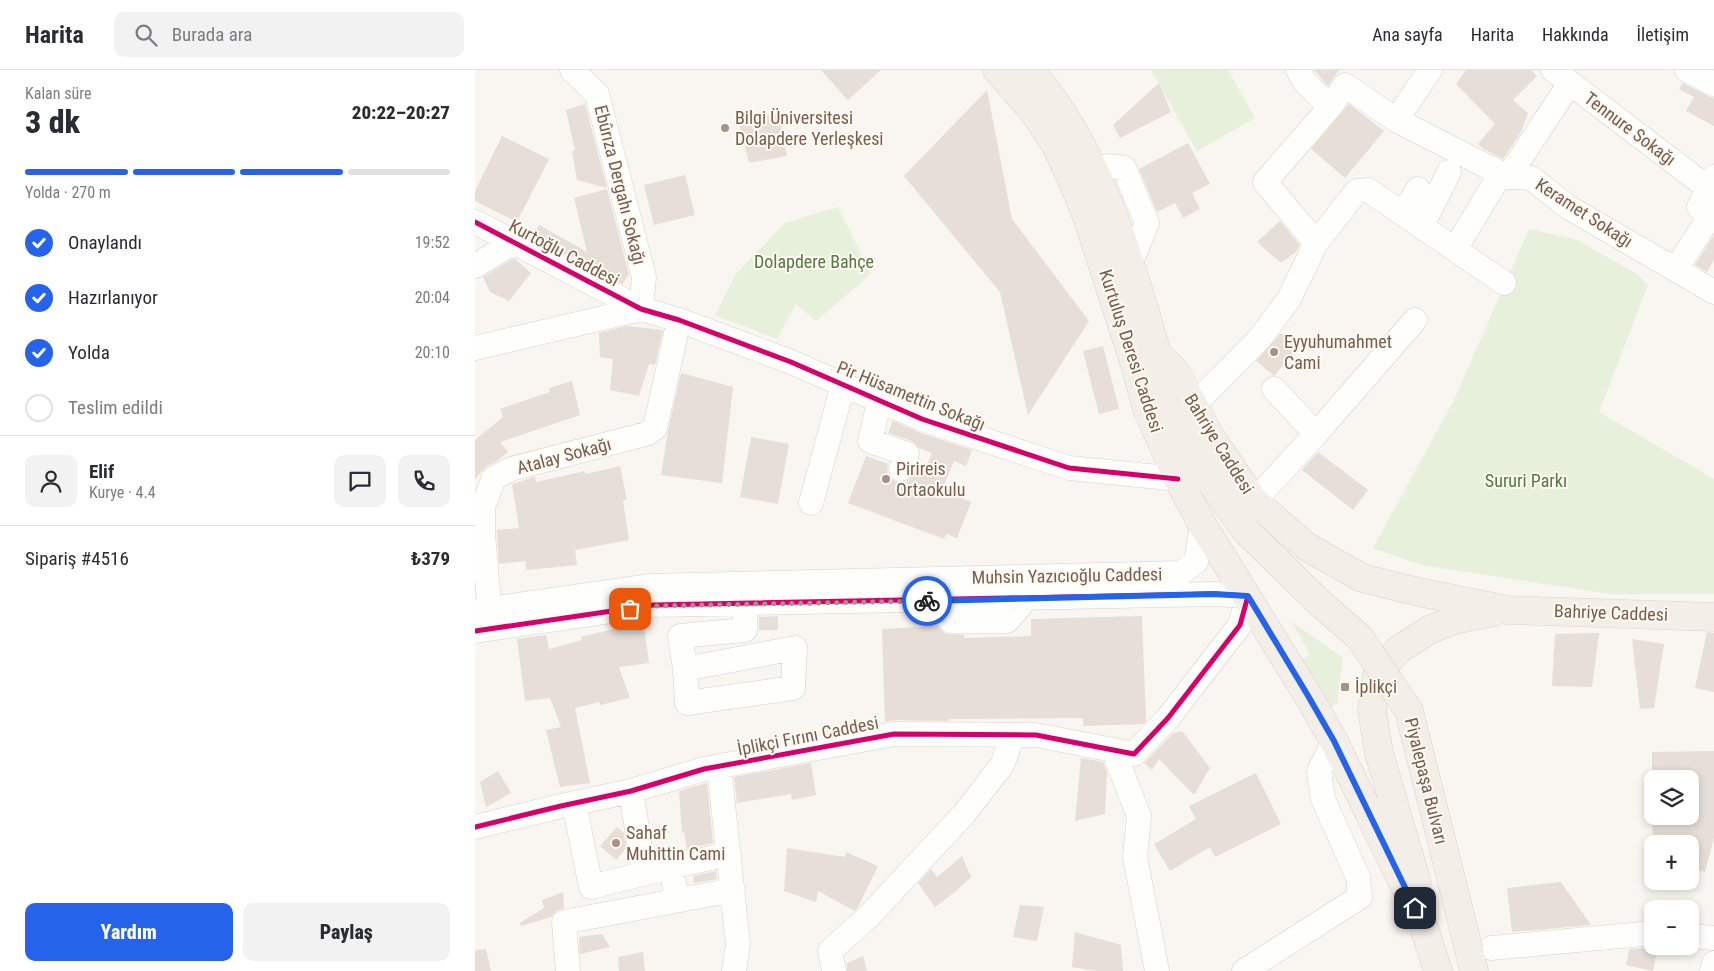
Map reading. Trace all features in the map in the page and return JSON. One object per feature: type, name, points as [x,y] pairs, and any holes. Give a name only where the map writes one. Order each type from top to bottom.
[{"type":"main road","name":"Kurtuluş Deresi Caddesi","points":[[997,70],[1033,111],[1055,144],[1073,182],[1090,225],[1134,362],[1147,410],[1178,479],[1202,524],[1248,596],[1334,741],[1423,924]]},
{"type":"main road","name":"Kurtuluş Deresi Caddesi","points":[[1029,70],[1059,107],[1099,180],[1126,251],[1169,392],[1188,442],[1215,487],[1246,531]]},
{"type":"main road","points":[[1052,70],[1075,103],[1097,142],[1107,166],[1115,190],[1126,251]]},
{"type":"main road","name":"Bahriye Caddesi","points":[[1158,355],[1175,371],[1210,436],[1254,500],[1307,547],[1362,578],[1508,610],[1714,617]]},
{"type":"main road","name":"Piyalepaşa Bulvarı","points":[[1246,531],[1320,603],[1360,638],[1409,711],[1478,956]]},
{"type":"main road","name":"Bahriye Caddesi","points":[[1423,924],[1417,879],[1379,753],[1372,710],[1377,675],[1397,650],[1429,630],[1454,620],[1508,610]]},
{"type":"main road","points":[[1423,924],[1438,971]]},
{"type":"street","name":"Ebûrıza Dergahı Sokağı","points":[[572,70],[597,94],[644,277],[641,309]]},
{"type":"street","points":[[1298,70],[1304,81],[1330,106],[1265,182],[1316,243]]},
{"type":"street","points":[[1396,120],[1431,70]]},
{"type":"street","points":[[1687,70],[1714,84]]},
{"type":"street","points":[[1455,249],[1505,175],[1561,76]]},
{"type":"street","name":"Tennure Sokağı","points":[[1561,76],[1711,183]]},
{"type":"street","name":"Keramet Sokağı","points":[[1330,106],[1345,85],[1396,120],[1505,175],[1531,178],[1568,207],[1714,292]]},
{"type":"street","points":[[1422,226],[1449,172]]},
{"type":"street","points":[[1676,269],[1713,214],[1699,206],[1711,183]]},
{"type":"street","points":[[1193,406],[1260,338],[1289,299],[1316,243],[1357,191],[1368,190],[1504,283]]},
{"type":"street","points":[[1403,213],[1418,190]]},
{"type":"street","name":"Kurtoğlu Caddesi","points":[[475,222],[641,309]]},
{"type":"street","points":[[475,266],[514,242]]},
{"type":"street","name":"Pir Hüsamettin Sokağı","points":[[641,309],[679,320],[791,362],[922,419],[1069,468],[1178,479]]},
{"type":"street","points":[[475,360],[486,345],[641,309]]},
{"type":"street","name":"Atalay Sokağı","points":[[483,620],[483,506],[494,478],[511,469],[646,434],[655,428],[679,320]]},
{"type":"street","points":[[1254,500],[1316,434],[1415,320]]},
{"type":"street","points":[[811,504],[843,385]]},
{"type":"street","points":[[1274,389],[1316,434]]},
{"type":"street","points":[[886,403],[877,411],[870,441],[907,454],[901,469]]},
{"type":"street","name":"Muhsin Yazıcıoğlu Caddesi","points":[[1025,588],[1181,573],[1196,562],[1202,524]]},
{"type":"street","points":[[1181,573],[1191,573],[1197,581],[1195,591],[1189,596]]},
{"type":"street","points":[[685,669],[680,636],[745,630],[745,586]]},
{"type":"street","name":"Muhsin Yazıcıoğlu Caddesi","points":[[483,620],[653,606],[745,586],[931,590],[1025,588],[1189,596],[1214,594],[1248,596]]},
{"type":"street","points":[[931,590],[951,621],[1007,621],[1025,588]]},
{"type":"street","name":"İplikçi Fırını Caddesi","points":[[475,827],[631,791],[704,769],[894,734],[1036,735],[1134,754],[1168,718],[1240,625],[1248,596]]},
{"type":"street","points":[[834,971],[831,951],[867,918],[964,814],[1001,764],[1013,735]]},
{"type":"street","points":[[1243,971],[1360,897],[1358,877],[1323,798],[1319,771],[1334,741]]},
{"type":"street","points":[[1113,750],[1139,816],[1135,857],[1157,971]]},
{"type":"street","points":[[719,766],[738,944],[734,971]]},
{"type":"street","points":[[631,791],[644,874]]},
{"type":"street","points":[[574,803],[591,887],[729,854]]},
{"type":"street","points":[[670,867],[678,900]]},
{"type":"street","points":[[568,971],[563,922],[733,890]]},
{"type":"street","points":[[1478,956],[1644,934]]},
{"type":"street","points":[[1699,937],[1714,938]]},
{"type":"street","points":[[1712,971],[1714,963]]},
{"type":"green space","points":[[1151,70],[1228,70],[1255,118],[1197,151]]},
{"type":"green space","name":"Dolapdere Bahçe","points":[[838,207],[871,274],[816,321],[796,304],[777,339],[715,315],[736,274],[785,223]]},
{"type":"green space","name":"Sururi Parkı","points":[[1529,229],[1577,240],[1637,274],[1648,285],[1599,412],[1714,479],[1714,594],[1611,594],[1421,565],[1373,548],[1454,400]]},
{"type":"green space","points":[[1291,621],[1343,658],[1337,703],[1331,708],[1303,659],[1310,654]]},
{"type":"building","points":[[821,70],[881,70],[848,100]]},
{"type":"building","points":[[1314,70],[1339,70],[1328,86]]},
{"type":"building","points":[[1466,70],[1531,70],[1537,76],[1513,100],[1528,113],[1521,132],[1503,159],[1478,144],[1495,124],[1456,84]]},
{"type":"building","points":[[1159,83],[1171,112],[1120,138],[1113,125]]},
{"type":"building","points":[[1683,83],[1714,98],[1714,126],[1686,111],[1694,97],[1679,89]]},
{"type":"building","points":[[987,90],[1012,219],[1089,321],[1028,415],[1000,292],[904,176]]},
{"type":"building","points":[[585,104],[607,188],[577,180],[572,151],[575,150],[566,110]]},
{"type":"building","points":[[1349,104],[1384,131],[1345,178],[1311,149]]},
{"type":"building","points":[[778,113],[787,156],[749,163],[739,123]]},
{"type":"building","points":[[502,136],[549,159],[517,222],[475,201],[475,191]]},
{"type":"building","points":[[1188,143],[1210,184],[1192,193],[1200,209],[1183,218],[1175,203],[1157,212],[1139,169]]},
{"type":"building","points":[[685,175],[695,215],[654,225],[644,185]]},
{"type":"building","points":[[607,189],[629,275],[622,284],[533,237],[539,225],[587,252],[574,198]]},
{"type":"building","points":[[1280,221],[1300,245],[1296,252],[1281,263],[1257,242]]},
{"type":"building","points":[[1714,235],[1714,260],[1707,272],[1695,265]]},
{"type":"building","points":[[514,258],[531,273],[509,301],[490,292],[483,277]]},
{"type":"building","points":[[627,326],[663,330],[655,365],[649,364],[639,396],[610,390],[613,359],[600,357],[599,333]]},
{"type":"building","name":"Eyyuhumahmet Cami","points":[[1281,333],[1298,348],[1274,376],[1256,361]]},
{"type":"building","points":[[1103,346],[1119,409],[1099,414],[1083,351]]},
{"type":"building","points":[[681,373],[733,387],[722,483],[661,475],[668,431]]},
{"type":"building","points":[[572,381],[580,415],[500,442],[508,452],[487,466],[475,479],[475,440],[503,417],[500,409],[550,392],[549,388]]},
{"type":"building","points":[[893,421],[918,432],[972,450],[966,466],[954,461],[944,485],[963,492],[961,498],[971,502],[957,538],[946,534],[944,539],[848,503],[866,456],[888,464],[887,470],[890,477],[896,482],[909,480],[914,474],[922,477],[932,453],[919,448],[912,441],[888,433]]},
{"type":"building","points":[[751,437],[789,444],[778,504],[740,497]]},
{"type":"building","points":[[1318,452],[1368,490],[1353,510],[1302,470]]},
{"type":"building","points":[[620,466],[627,500],[623,500],[629,540],[575,550],[577,565],[526,570],[526,561],[499,564],[497,530],[519,528],[512,484],[535,477],[536,482],[585,471],[586,474]]},
{"type":"building","points":[[778,616],[778,630],[759,630],[759,617]]},
{"type":"building","points":[[1142,616],[1146,721],[1144,724],[1083,726],[1083,718],[949,719],[949,721],[894,720],[885,722],[882,629],[937,626],[946,634],[964,635],[964,638],[1031,636],[1031,619]]},
{"type":"building","points":[[643,620],[649,663],[619,667],[630,698],[600,705],[599,702],[575,708],[590,783],[560,787],[546,730],[561,727],[550,698],[525,701],[517,639],[546,635],[549,649],[582,640],[581,637],[614,629],[613,625]]},
{"type":"building","points":[[1707,632],[1714,633],[1714,692],[1695,688]]},
{"type":"building","points":[[1599,633],[1592,687],[1552,686],[1555,634]]},
{"type":"building","points":[[1632,639],[1664,644],[1654,708],[1640,709]]},
{"type":"building","points":[[1182,731],[1210,768],[1194,795],[1159,759],[1152,770],[1144,763],[1173,733]]},
{"type":"building","points":[[1714,751],[1714,838],[1705,872],[1699,870],[1699,835],[1653,835],[1652,825],[1699,825],[1699,770],[1652,770],[1652,752]]},
{"type":"building","points":[[1081,758],[1103,762],[1107,772],[1105,814],[1075,821]]},
{"type":"building","points":[[811,763],[816,795],[792,800],[791,794],[737,803],[734,777]]},
{"type":"building","points":[[498,771],[511,793],[486,807],[480,782]]},
{"type":"building","points":[[1256,773],[1281,824],[1215,857],[1210,847],[1170,871],[1154,844],[1196,819],[1189,806]]},
{"type":"building","points":[[707,783],[713,843],[687,849],[684,832],[682,832],[679,791]]},
{"type":"building","name":"Sahaf Muhittin Cami","points":[[617,827],[624,833],[626,848],[616,860],[600,846]]},
{"type":"building","points":[[787,848],[845,857],[846,852],[878,866],[855,911],[818,891],[816,902],[784,891]]},
{"type":"building","points":[[962,856],[971,877],[935,907],[918,883],[931,869],[937,877]]},
{"type":"building","points":[[716,871],[717,879],[694,883],[693,876]]},
{"type":"building","points":[[1561,882],[1591,925],[1512,932],[1507,888]]},
{"type":"building","points":[[563,892],[564,908],[556,911],[551,917],[521,926],[520,923],[544,908],[542,900]]},
{"type":"building","points":[[1020,905],[1044,907],[1037,941],[1013,937]]},
{"type":"building","points":[[1075,932],[1121,945],[1123,971],[1096,971],[1072,967]]},
{"type":"building","points":[[602,934],[610,947],[580,954],[579,937]]},
{"type":"building","points":[[1644,948],[1644,955],[1656,955],[1653,971],[1626,965],[1629,949]]},
{"type":"building","points":[[486,949],[491,971],[475,971],[475,950]]},
{"type":"building","points":[[643,952],[645,971],[619,971],[618,957]]},
{"type":"building","points":[[863,956],[867,971],[847,971],[847,963]]},
{"type":"cycle path","points":[[475,222],[641,309],[679,320],[791,362],[922,419],[1069,468],[1178,479]]},
{"type":"cycle path","points":[[475,631],[653,605],[1214,594],[1248,596],[1240,625],[1168,718],[1134,754],[1036,735],[894,734],[704,769],[631,791],[475,827]]},
{"type":"way so far","points":[[630,609],[653,606],[927,601]]},
{"type":"place","name":"Bilgi Üniversitesi Dolapdere Yerleşkesi","points":[[725,128]]},
{"type":"place","name":"Eyyuhumahmet Cami","points":[[1274,352]]},
{"type":"place","name":"Pirireis Ortaokulu","points":[[886,479]]},
{"type":"place","name":"İplikçi","points":[[1345,687]]},
{"type":"place","name":"Sahaf Muhittin Cami","points":[[616,843]]},
{"type":"route","points":[[927,601],[1214,594],[1248,596],[1334,741],[1415,908]]}]
